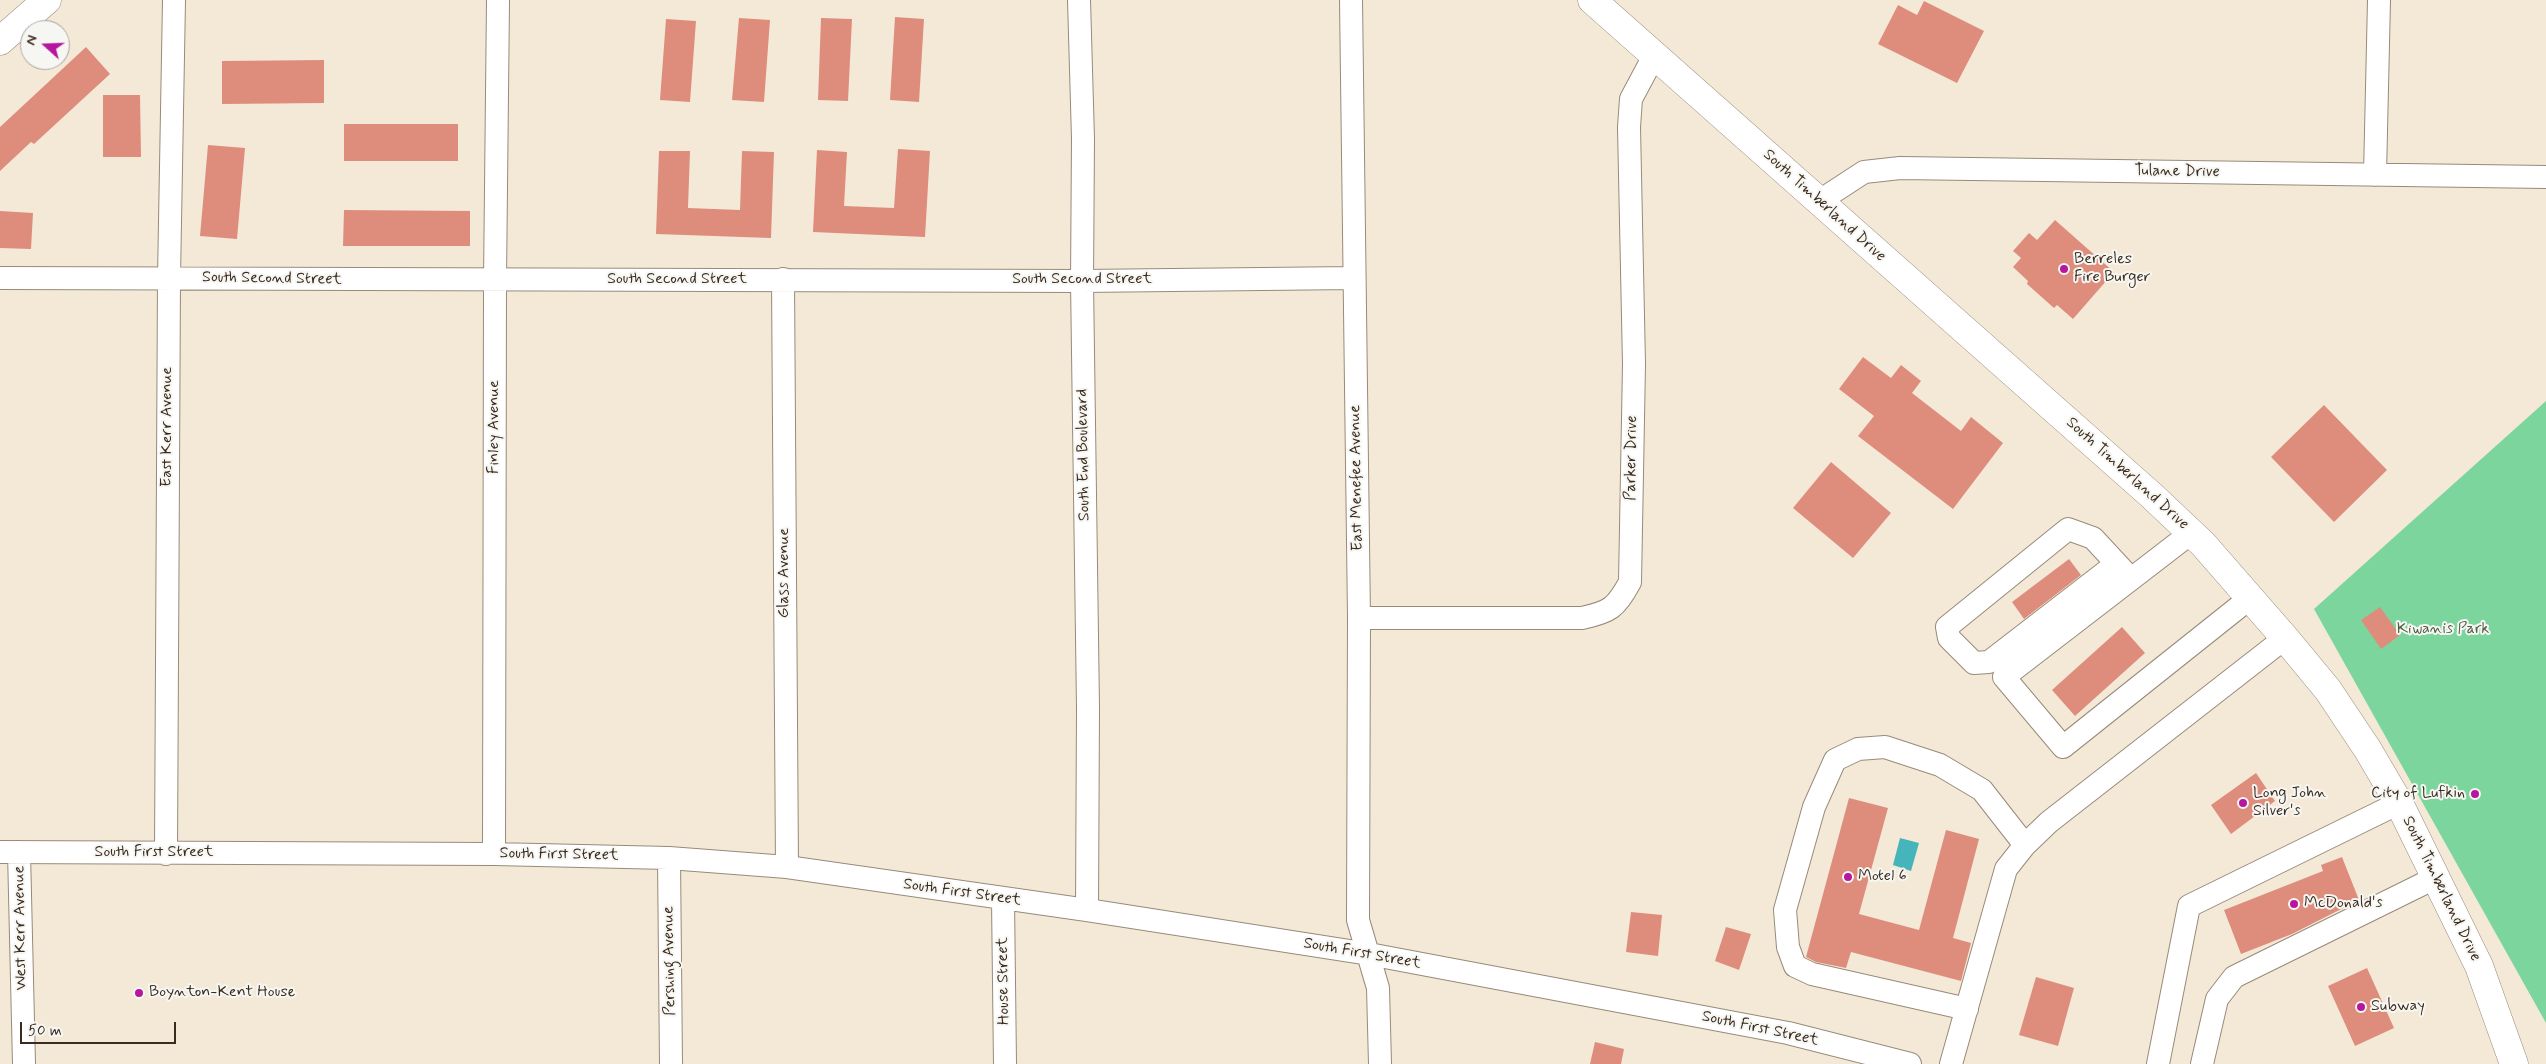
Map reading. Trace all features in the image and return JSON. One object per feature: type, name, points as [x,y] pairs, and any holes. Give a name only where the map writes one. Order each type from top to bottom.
[{"type":"main road","points":[[0,42],[46,0]]},
{"type":"main road","name":"South Timberland Drive","points":[[1592,0],[1655,54],[1818,202],[2002,362],[2191,533],[2285,638],[2328,690],[2368,750],[2399,803],[2437,877],[2479,966],[2514,1064]]},
{"type":"street","name":"East Kerr Avenue","points":[[166,854],[169,278],[174,0]]},
{"type":"street","name":"Finley Avenue","points":[[494,854],[495,280],[498,0]]},
{"type":"street","name":"South End Boulevard","points":[[1079,0],[1083,139],[1082,281],[1088,708],[1087,910]]},
{"type":"street","name":"East Menefee Avenue","points":[[1351,0],[1353,278],[1359,618],[1358,920],[1378,988],[1380,1064]]},
{"type":"street","points":[[2375,175],[2379,0]]},
{"type":"street","name":"Parker Drive","points":[[1359,618],[1582,618],[1605,613],[1620,599],[1630,582],[1634,364],[1629,127],[1631,98],[1655,54]]},
{"type":"street","name":"Tulane Drive","points":[[1818,202],[1864,172],[1900,168],[2546,177]]},
{"type":"street","name":"South Second Street","points":[[0,278],[1082,281],[1353,278]]},
{"type":"street","name":"Glass Avenue","points":[[783,279],[786,868]]},
{"type":"street","points":[[2124,571],[2093,538],[2068,529],[1947,627],[1948,638],[1974,663],[1989,662],[2124,571],[2191,533]]},
{"type":"street","points":[[2124,571],[2004,677],[2063,747],[2250,598]]},
{"type":"street","points":[[1951,1064],[2006,869],[2025,845],[2049,822],[2285,638]]},
{"type":"street","points":[[1967,1009],[1812,974],[1794,966],[1788,947],[1785,910],[1814,806],[1834,760],[1858,749],[1886,746],[1940,765],[1982,790],[2025,845]]},
{"type":"street","points":[[2158,1064],[2189,906],[2399,803]]},
{"type":"street","name":"South First Street","points":[[9,852],[494,854],[669,858],[786,868],[1087,910],[1369,954],[1788,1032],[1910,1064]]},
{"type":"street","name":"West Kerr Avenue","points":[[9,852],[24,1064]]},
{"type":"street","name":"Pershing Avenue","points":[[669,858],[671,1064]]},
{"type":"street","points":[[2202,1064],[2217,999],[2234,977],[2437,877]]},
{"type":"street","name":"House Street","points":[[1003,898],[1005,1064]]},
{"type":"green space","name":"Kiwanis Park","points":[[2546,401],[2546,1023],[2314,609]]},
{"type":"water","points":[[1900,838],[1919,843],[1911,871],[1893,865]]},
{"type":"building","points":[[1924,1],[1984,31],[1957,83],[1878,44],[1898,5],[1917,15]]},
{"type":"building","points":[[895,17],[924,19],[919,102],[890,100]]},
{"type":"building","points":[[739,18],[770,20],[764,102],[732,100]]},
{"type":"building","points":[[821,18],[852,19],[848,101],[818,100]]},
{"type":"building","points":[[666,19],[696,21],[690,102],[660,100]]},
{"type":"building","points":[[86,47],[110,74],[34,144],[31,142],[0,171],[0,127],[61,70],[70,70],[70,62]]},
{"type":"building","points":[[324,60],[324,103],[222,104],[222,61]]},
{"type":"building","points":[[103,95],[140,95],[141,157],[103,157]]},
{"type":"building","points":[[344,124],[458,124],[458,161],[344,161]]},
{"type":"building","points":[[208,145],[245,148],[237,239],[200,236]]},
{"type":"building","points":[[898,149],[930,151],[925,237],[813,232],[817,150],[847,152],[844,206],[894,208]]},
{"type":"building","points":[[659,151],[690,151],[688,208],[740,210],[742,151],[774,152],[771,238],[656,234]]},
{"type":"building","points":[[344,210],[470,211],[470,246],[343,246]]},
{"type":"building","points":[[0,211],[33,213],[31,249],[0,248]]},
{"type":"building","name":"Berreles Fire Burger","points":[[2055,220],[2114,272],[2073,319],[2057,305],[2054,308],[2027,284],[2028,281],[2013,267],[2021,258],[2013,251],[2029,233],[2037,240]]},
{"type":"building","points":[[1863,357],[1891,378],[1901,365],[1921,381],[1912,393],[1961,431],[1971,417],[2003,443],[1953,509],[1858,436],[1874,416],[1839,389]]},
{"type":"building","points":[[2324,405],[2387,470],[2334,522],[2271,457]]},
{"type":"building","points":[[1831,462],[1891,513],[1853,558],[1793,508]]},
{"type":"building","points":[[2069,559],[2081,575],[2024,619],[2012,602]]},
{"type":"building","points":[[2380,607],[2400,635],[2381,649],[2361,620]]},
{"type":"building","points":[[2122,627],[2145,653],[2075,716],[2052,690]]},
{"type":"building","name":"Long John Silver's","points":[[2256,773],[2275,801],[2231,834],[2211,805]]},
{"type":"building","name":"Motel 6","points":[[1849,798],[1888,808],[1859,914],[1919,930],[1946,830],[1979,839],[1953,938],[1971,943],[1961,981],[1851,952],[1846,968],[1816,962],[1806,957]]},
{"type":"building","name":"McDonald's","points":[[2342,857],[2359,900],[2292,934],[2241,954],[2224,910],[2323,871],[2321,865]]},
{"type":"building","points":[[1631,912],[1662,915],[1658,956],[1626,952]]},
{"type":"building","points":[[1726,927],[1751,934],[1739,970],[1715,961]]},
{"type":"building","name":"Subway","points":[[2367,968],[2394,1028],[2355,1046],[2328,986]]},
{"type":"building","points":[[2036,977],[2074,988],[2058,1046],[2019,1035]]},
{"type":"building","points":[[1595,1042],[1624,1049],[1621,1064],[1590,1064]]},
{"type":"place","name":"Berreles Fire Burger","points":[[2064,269]]},
{"type":"place","name":"City of Lufkin","points":[[2475,794]]},
{"type":"place","name":"Long John Silver's","points":[[2243,803]]},
{"type":"place","name":"Motel 6","points":[[1848,877]]},
{"type":"place","name":"McDonald's","points":[[2294,904]]},
{"type":"place","name":"Boynton-Kent House","points":[[139,993]]},
{"type":"place","name":"Subway","points":[[2361,1007]]}]
